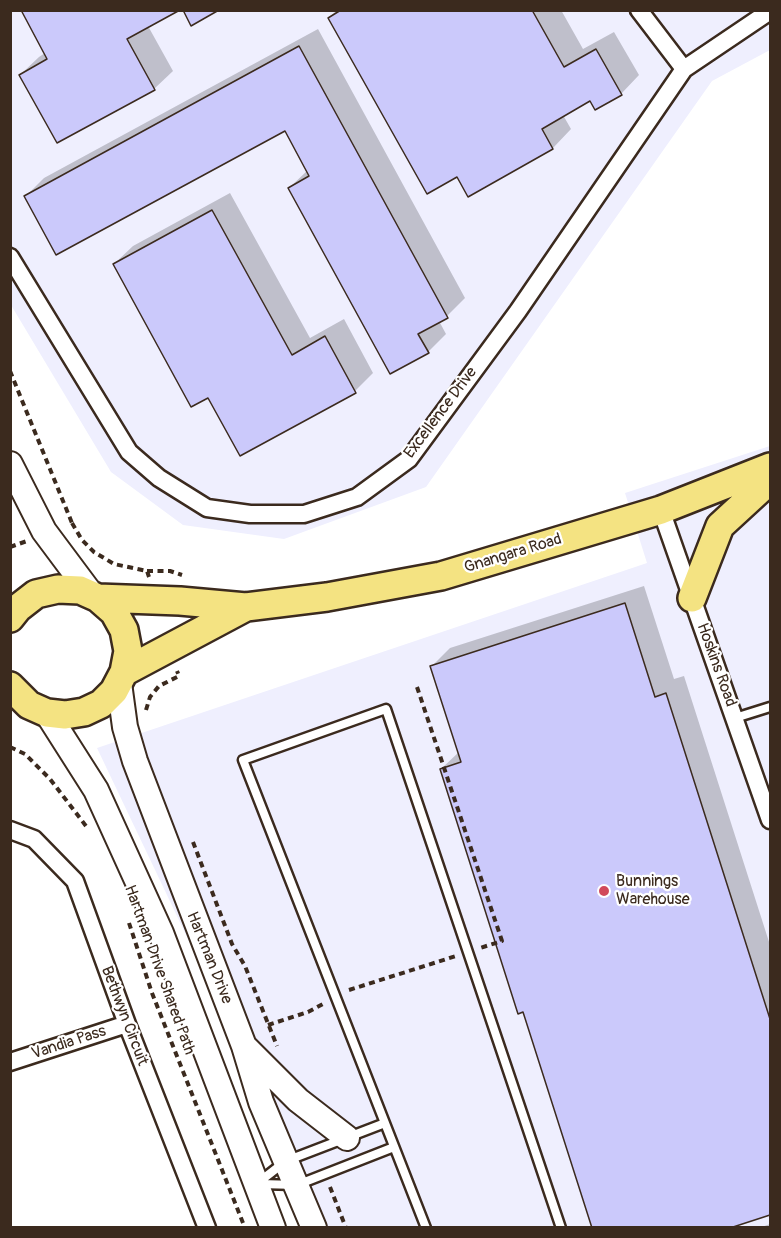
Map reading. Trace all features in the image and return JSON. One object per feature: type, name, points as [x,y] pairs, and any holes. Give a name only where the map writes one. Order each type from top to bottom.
[{"type":"main road","points":[[10,464],[44,531],[95,596],[114,612],[124,630],[128,651],[122,678]]},
{"type":"main road","name":"Gnangara Road","points":[[11,615],[27,600],[47,591],[69,588],[95,596],[246,607],[327,597],[441,576],[661,510],[771,467]]},
{"type":"main road","points":[[692,598],[720,526],[771,480]]},
{"type":"main road","name":"Gnangara Road","points":[[43,712],[75,715],[93,708],[108,698],[122,678],[246,607]]},
{"type":"main road","name":"Hartman Drive","points":[[122,678],[125,727],[135,761],[244,1046],[261,1102],[314,1227]]},
{"type":"main road","points":[[10,686],[20,698],[43,712],[96,790],[161,933],[273,1227]]},
{"type":"main road","points":[[10,712],[43,712]]},
{"type":"main road","points":[[244,1046],[298,1100],[347,1138]]},
{"type":"street","points":[[639,10],[684,69]]},
{"type":"street","name":"Excellence Drive","points":[[10,257],[129,452],[159,478],[207,508],[250,514],[304,514],[357,497],[410,459],[518,311],[684,69],[771,11]]},
{"type":"street","name":"Hoskins Road","points":[[661,510],[771,820]]},
{"type":"street","name":"Bethwyn Circuit","points":[[10,830],[34,839],[75,881],[126,1024],[207,1227]]},
{"type":"street","name":"Vandia Pass","points":[[10,1062],[126,1024]]},
{"type":"lane","points":[[735,718],[771,707]]},
{"type":"lane","points":[[426,1227],[243,760],[386,709],[561,1227]]},
{"type":"lane","points":[[256,1184],[286,1161],[385,1123]]},
{"type":"lane","points":[[256,1184],[297,1185],[394,1147]]},
{"type":"path","points":[[268,1025],[308,1012],[344,992],[502,941],[417,687]]},
{"type":"path","points":[[10,747],[25,754],[50,779],[87,827]]},
{"type":"path","points":[[190,836],[232,944],[245,966],[279,1052]]},
{"type":"path","name":"Hartman Drive Shared Path","points":[[127,915],[152,993],[245,1227]]},
{"type":"path","points":[[325,1174],[346,1227]]},
{"type":"shaded area","points":[[11,11],[770,11],[770,50],[712,81],[426,487],[284,539],[183,525],[111,472],[11,305]]},
{"type":"shaded area","points":[[770,446],[770,1227],[325,1227],[97,748],[647,563],[625,493]]},
{"type":"building","points":[[21,10],[180,10],[127,39],[155,90],[57,143],[19,75],[47,59]]},
{"type":"building","points":[[183,10],[219,10],[191,26]]},
{"type":"building","points":[[341,10],[532,10],[564,67],[596,49],[622,95],[595,110],[590,101],[542,129],[553,149],[468,197],[457,177],[427,194],[328,18]]},
{"type":"building","points":[[299,46],[448,318],[418,334],[429,353],[390,374],[288,188],[309,176],[285,131],[56,255],[24,196]]},
{"type":"building","points":[[212,210],[292,355],[325,336],[356,393],[240,456],[208,398],[191,407],[113,264]]},
{"type":"building","name":"Bunnings Warehouse","points":[[625,603],[655,697],[666,693],[770,1019],[770,1215],[730,1228],[592,1228],[523,1012],[518,1014],[440,769],[461,762],[430,666]]},
{"type":"place","name":"Bunnings Warehouse","points":[[604,891]]}]
